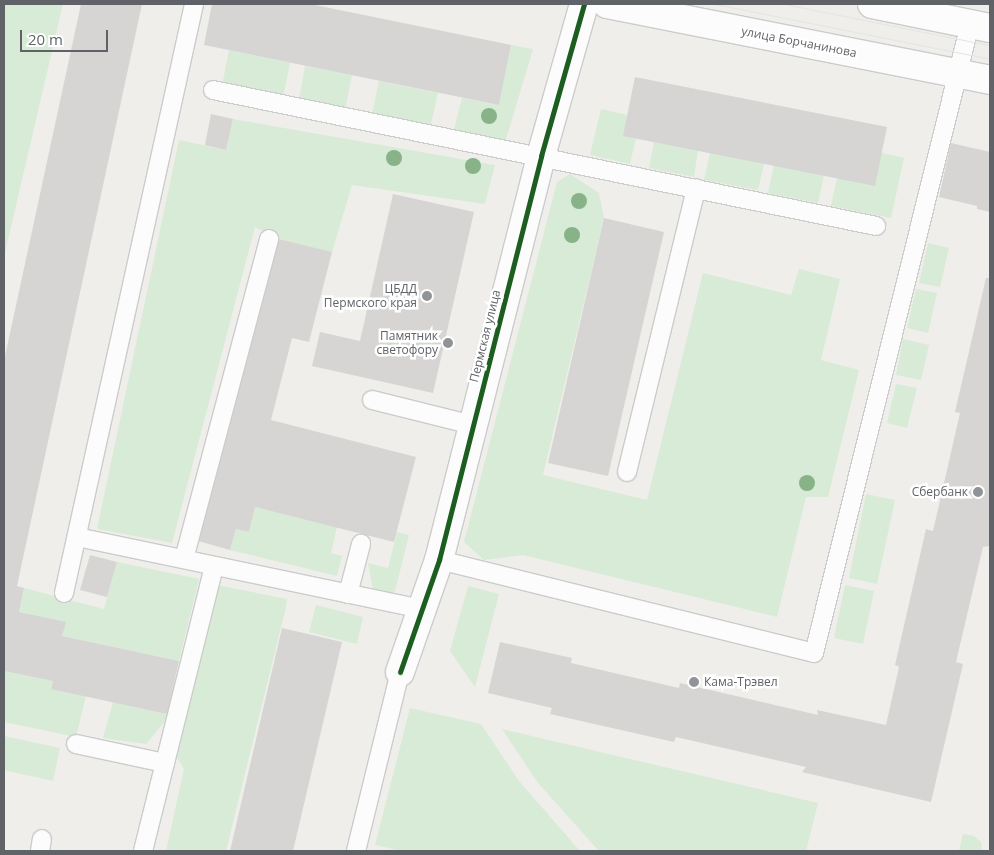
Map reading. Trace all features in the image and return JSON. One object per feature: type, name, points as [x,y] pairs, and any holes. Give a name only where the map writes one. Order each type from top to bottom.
[{"type":"street","name":"Пермская улица","points":[[400,672],[439,560],[541,156],[584,4]]},
{"type":"street","name":"улица Борчанинова","points":[[607,4],[990,80]]},
{"type":"street","points":[[872,4],[980,26]]},
{"type":"lane","points":[[64,593],[194,4]]},
{"type":"lane","points":[[439,560],[814,652],[958,74],[980,26]]},
{"type":"lane","points":[[213,90],[876,226]]},
{"type":"lane","points":[[627,472],[696,188]]},
{"type":"lane","points":[[184,560],[269,239]]},
{"type":"lane","points":[[372,400],[473,425]]},
{"type":"lane","points":[[77,537],[421,609]]},
{"type":"lane","points":[[348,594],[361,544]]},
{"type":"lane","points":[[143,851],[214,566]]},
{"type":"lane","points":[[356,851],[400,672]]},
{"type":"lane","points":[[76,744],[165,763]]},
{"type":"green space","points":[[4,4],[63,4],[4,257]]},
{"type":"green space","points":[[511,45],[533,49],[505,143],[453,133],[462,98],[499,105]]},
{"type":"green space","points":[[229,50],[290,63],[283,98],[222,86]]},
{"type":"green space","points":[[305,66],[352,75],[345,110],[299,100]]},
{"type":"green space","points":[[379,81],[438,93],[430,128],[372,115]]},
{"type":"green space","points":[[601,109],[627,115],[636,138],[630,164],[590,155]]},
{"type":"green space","points":[[233,119],[495,165],[485,204],[352,185],[332,252],[275,238],[255,227],[172,543],[97,529],[179,140],[226,150]]},
{"type":"green space","points":[[654,142],[698,150],[694,177],[649,168]]},
{"type":"green space","points":[[710,153],[764,164],[758,190],[704,180]]},
{"type":"green space","points":[[882,153],[904,158],[891,218],[831,206],[837,178]]},
{"type":"green space","points":[[774,165],[824,175],[818,203],[768,193]]},
{"type":"green space","points":[[570,174],[599,193],[604,218],[543,475],[647,500],[703,273],[791,295],[799,269],[840,279],[821,360],[859,370],[828,497],[806,497],[777,617],[523,555],[484,560],[464,542],[557,182]]},
{"type":"green space","points":[[928,243],[949,248],[940,287],[919,283]]},
{"type":"green space","points":[[916,289],[937,293],[928,333],[907,328]]},
{"type":"green space","points":[[903,339],[929,345],[921,380],[896,375]]},
{"type":"green space","points":[[896,384],[917,388],[907,428],[887,423]]},
{"type":"green space","points":[[866,494],[895,500],[877,584],[849,578]]},
{"type":"green space","points":[[255,507],[337,527],[331,553],[342,556],[337,576],[230,550],[236,529],[249,532]]},
{"type":"green space","points":[[397,532],[409,535],[395,591],[391,593],[373,591],[368,563],[388,568]]},
{"type":"green space","points":[[117,562],[199,579],[179,661],[62,636],[65,623],[19,612],[24,588],[104,609]]},
{"type":"green space","points":[[207,583],[287,599],[286,607],[226,851],[166,851],[184,769],[163,736],[196,599],[200,589]]},
{"type":"green space","points":[[845,585],[874,591],[863,644],[834,638]]},
{"type":"green space","points":[[468,586],[499,594],[475,687],[450,651]]},
{"type":"green space","points":[[316,605],[363,617],[357,644],[309,632]]},
{"type":"green space","points":[[4,671],[53,681],[51,688],[86,696],[76,737],[4,722]]},
{"type":"green space","points":[[113,702],[167,714],[166,720],[146,744],[103,738]]},
{"type":"green space","points":[[410,708],[481,724],[519,781],[580,851],[402,851],[375,845]]},
{"type":"green space","points":[[502,729],[818,803],[806,851],[599,851],[538,783]]},
{"type":"green space","points":[[4,736],[60,748],[53,781],[4,770]]},
{"type":"green space","points":[[963,834],[974,836],[981,842],[982,851],[959,851]]},
{"type":"building","points":[[81,4],[142,4],[17,586],[24,588],[19,612],[66,622],[62,636],[179,661],[167,714],[51,689],[53,681],[4,671],[4,361]]},
{"type":"building","points":[[212,4],[310,4],[511,45],[499,105],[204,45]]},
{"type":"building","points":[[635,77],[887,127],[875,186],[623,136]]},
{"type":"building","points":[[211,114],[233,119],[226,150],[205,145]]},
{"type":"building","points":[[951,143],[990,152],[990,212],[977,209],[977,206],[939,197]]},
{"type":"building","points":[[393,194],[474,212],[433,393],[312,366],[320,332],[360,341]]},
{"type":"building","points":[[604,218],[664,232],[608,476],[548,463]]},
{"type":"building","points":[[275,238],[332,252],[309,342],[292,338],[271,420],[416,457],[394,542],[255,507],[249,532],[236,529],[230,550],[198,541]]},
{"type":"building","points":[[986,278],[990,278],[990,546],[983,547],[956,662],[963,664],[931,802],[802,772],[806,767],[676,737],[674,742],[550,714],[552,708],[488,693],[500,642],[572,658],[571,663],[679,688],[680,683],[818,715],[817,710],[886,725],[899,667],[895,665],[926,529],[933,531],[960,413],[955,412]]},
{"type":"building","points":[[90,555],[117,562],[107,597],[80,590]]},
{"type":"building","points":[[282,628],[342,642],[293,851],[230,851]]},
{"type":"tram line","points":[[715,4],[990,59]]},
{"type":"tram line","points":[[784,4],[990,45]]},
{"type":"cycle path","points":[[400,672],[439,560],[541,156],[584,4]]},
{"type":"place","name":"ЦБДД Пермского края","points":[[427,296]]},
{"type":"place","name":"Памятник светофору","points":[[448,343]]},
{"type":"place","name":"Сбербанк","points":[[978,492]]},
{"type":"place","name":"Кама-Трэвел","points":[[694,682]]}]
